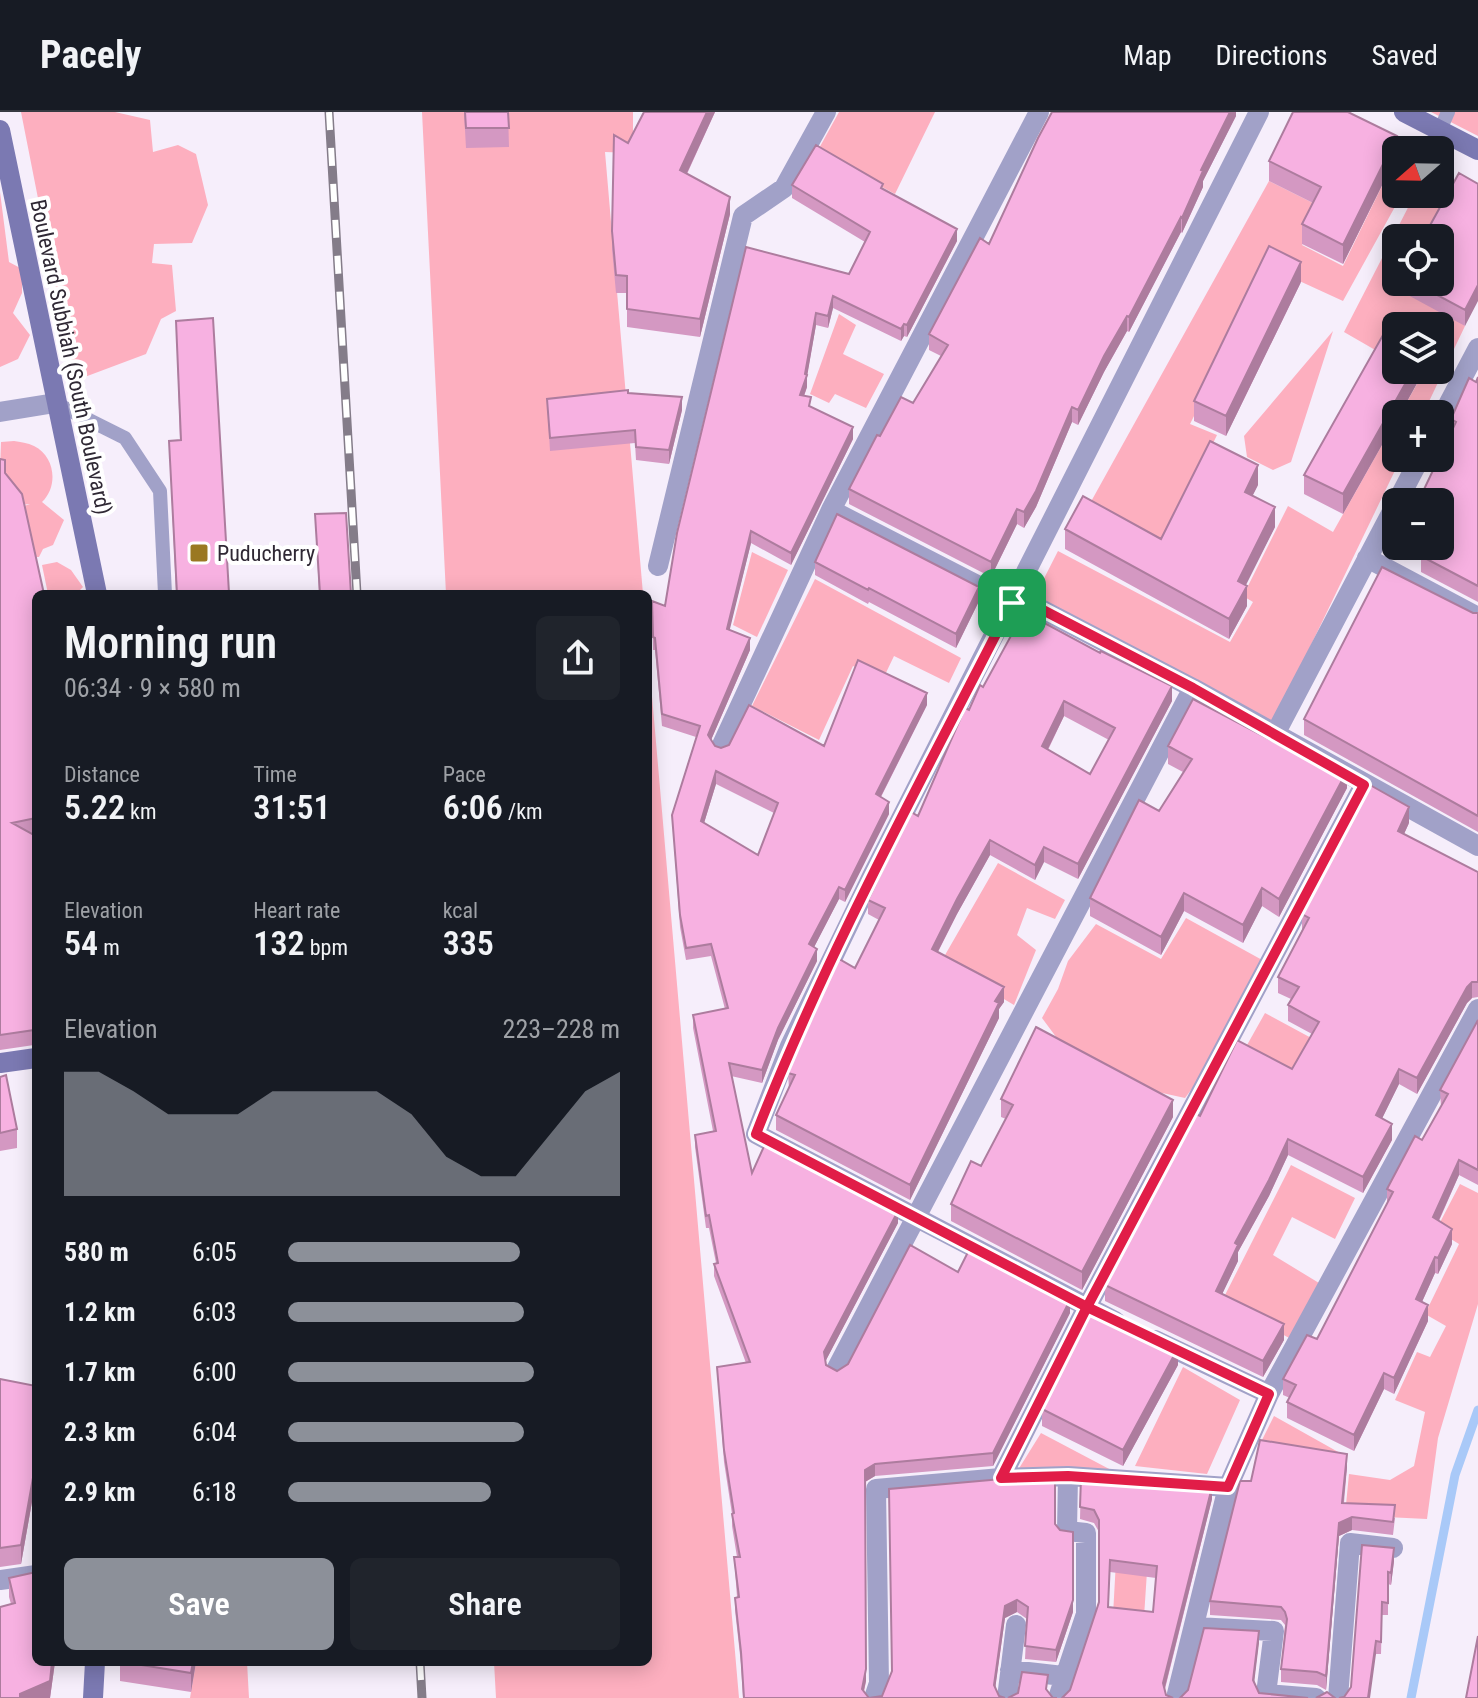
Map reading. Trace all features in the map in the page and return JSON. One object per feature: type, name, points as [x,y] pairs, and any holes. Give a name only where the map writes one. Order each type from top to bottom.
[{"type":"main road","points":[[1404,112],[1444,121],[1478,150]]},
{"type":"main road","name":"Boulevard Subbiah (South Boulevard)","points":[[0,130],[96,590]]},
{"type":"main road","points":[[0,1063],[32,1059]]},
{"type":"main road","points":[[93,1698],[95,1666]]},
{"type":"street","points":[[658,566],[743,216],[784,188],[826,112]]},
{"type":"street","points":[[721,747],[831,510],[1039,112]]},
{"type":"street","points":[[1259,112],[873,874],[790,1046],[756,1134],[1087,1307],[1269,1394]]},
{"type":"street","points":[[1451,400],[1478,348]]},
{"type":"street","points":[[0,412],[55,403]]},
{"type":"street","points":[[831,510],[1193,688],[1478,846]]},
{"type":"street","points":[[1275,734],[1382,530]]},
{"type":"street","points":[[1367,558],[1478,617]]},
{"type":"street","points":[[836,1370],[1193,688]]},
{"type":"street","points":[[1001,1478],[1087,1307],[1364,785]]},
{"type":"street","points":[[1176,1698],[1196,1627],[1228,1487],[1269,1394],[1478,1009]]},
{"type":"street","points":[[874,1698],[879,1683],[876,1489],[1001,1478],[1068,1476],[1228,1487]]},
{"type":"street","points":[[1058,1698],[1086,1614],[1086,1533],[1067,1531],[1068,1476]]},
{"type":"street","points":[[1338,1698],[1350,1543],[1393,1548]]},
{"type":"street","points":[[0,1580],[32,1576]]},
{"type":"street","points":[[1007,1698],[1016,1625]]},
{"type":"street","points":[[1196,1627],[1274,1631],[1266,1694],[1316,1698]]},
{"type":"street","points":[[1010,1670],[1063,1676]]},
{"type":"lane","points":[[55,403],[125,438],[160,491],[165,590]]},
{"type":"shaded area","points":[[21,112],[115,112],[150,120],[153,152],[178,145],[196,154],[208,205],[192,243],[154,244],[152,263],[172,265],[176,311],[161,319],[146,354],[74,381]]},
{"type":"shaded area","points":[[422,112],[633,112],[633,153],[605,152],[643,590],[446,590]]},
{"type":"shaded area","points":[[839,112],[935,112],[895,194],[817,152]]},
{"type":"shaded area","points":[[1431,112],[1478,112],[1478,136]]},
{"type":"shaded area","points":[[1269,181],[1321,207],[1302,245],[1343,266],[1382,186],[1382,208],[1394,208],[1385,224],[1382,224],[1382,230],[1343,301],[1269,267],[1190,424],[1217,435],[1158,557],[1083,516]]},
{"type":"shaded area","points":[[0,192],[9,262],[22,269],[22,293],[13,313],[30,335],[18,359],[0,367]]},
{"type":"shaded area","points":[[1408,208],[1449,208],[1440,224],[1400,224]]},
{"type":"shaded area","points":[[1382,258],[1382,296],[1428,296],[1448,312],[1382,312],[1382,354],[1344,332]]},
{"type":"shaded area","points":[[839,314],[856,325],[843,354],[884,374],[866,408],[835,394],[829,403],[810,394]]},
{"type":"shaded area","points":[[1454,317],[1465,326],[1454,349]]},
{"type":"shaded area","points":[[1333,331],[1291,462],[1273,470],[1247,457],[1244,436]]},
{"type":"shaded area","points":[[1417,384],[1437,384],[1430,400],[1408,400]]},
{"type":"shaded area","points":[[14,441],[34,446],[47,457],[52,481],[42,502],[64,520],[53,545],[43,549],[39,557],[36,557],[24,506],[30,504],[20,505],[8,487],[7,474],[0,472],[1,442]]},
{"type":"shaded area","points":[[1382,445],[1382,472],[1394,472],[1387,488],[1382,488],[1382,497],[1272,726],[1033,600],[1058,551],[1230,642],[1253,602],[1243,596],[1288,506],[1333,532]]},
{"type":"shaded area","points":[[752,552],[788,570],[757,637],[733,625]]},
{"type":"shaded area","points":[[57,562],[71,570],[83,587],[80,590],[47,590],[42,565]]},
{"type":"shaded area","points":[[815,579],[961,658],[949,683],[894,656],[883,679],[853,666],[819,740],[752,706]]},
{"type":"shaded area","points":[[652,696],[739,1698],[496,1698],[494,1666],[652,1666]]},
{"type":"shaded area","points":[[998,863],[1065,900],[1055,919],[1027,908],[1017,935],[1036,950],[1014,1005],[941,962]]},
{"type":"shaded area","points":[[1186,918],[1264,961],[1203,1074],[1185,1098],[1144,1089],[1065,1049],[1042,1018],[1058,989],[1068,961],[1096,924],[1161,959]]},
{"type":"shaded area","points":[[1265,1013],[1315,1040],[1324,1099],[1242,1054]]},
{"type":"shaded area","points":[[1291,1165],[1355,1198],[1335,1239],[1292,1217],[1273,1255],[1319,1283],[1291,1339],[1222,1301]]},
{"type":"shaded area","points":[[1460,1184],[1478,1193],[1478,1304],[1438,1438],[1427,1519],[1345,1515],[1349,1474],[1390,1480],[1414,1466],[1425,1412],[1395,1400],[1417,1352],[1430,1357],[1446,1326],[1425,1314],[1459,1244],[1436,1230]]},
{"type":"shaded area","points":[[1183,1367],[1240,1400],[1207,1474],[1135,1466]]},
{"type":"shaded area","points":[[1274,1416],[1340,1453],[1258,1448]]},
{"type":"shaded area","points":[[1041,1433],[1113,1471],[1018,1470]]},
{"type":"shaded area","points":[[1118,1525],[1150,1526],[1144,1617],[1113,1615]]},
{"type":"shaded area","points":[[195,1666],[247,1666],[249,1698],[190,1698]]},
{"type":"building","points":[[465,112],[508,112],[509,128],[466,128]]},
{"type":"building","points":[[644,112],[707,112],[680,170],[730,197],[700,319],[627,309],[627,276],[616,275],[612,231],[614,135],[628,143]]},
{"type":"building","points":[[1052,112],[1230,112],[1201,170],[1182,218],[1129,317],[1104,356],[1078,410],[1072,407],[1036,491],[1024,512],[1017,509],[991,562],[849,489],[901,397],[913,403],[948,345],[929,334],[980,238],[989,244]]},
{"type":"building","points":[[1293,112],[1348,112],[1397,136],[1382,136],[1382,166],[1343,245],[1302,224],[1321,187],[1269,161]]},
{"type":"building","points":[[816,145],[883,184],[881,188],[957,229],[907,325],[904,324],[901,329],[833,296],[828,316],[816,313],[807,375],[800,395],[811,397],[809,406],[853,427],[791,553],[751,531],[727,629],[750,638],[708,735],[715,746],[721,748],[729,745],[749,705],[824,746],[858,660],[927,693],[876,794],[889,802],[845,890],[839,887],[809,944],[817,949],[778,1028],[762,1070],[729,1063],[752,1173],[766,1142],[898,1211],[824,1352],[826,1365],[837,1371],[848,1364],[910,1245],[958,1272],[970,1248],[1070,1300],[993,1453],[875,1464],[865,1470],[866,1669],[862,1689],[869,1698],[744,1698],[735,1598],[739,1597],[734,1557],[740,1557],[724,1450],[717,1367],[750,1362],[714,1264],[718,1263],[709,1215],[706,1216],[695,1135],[716,1131],[693,1015],[728,1008],[711,944],[686,948],[680,915],[672,815],[700,726],[662,714],[653,637],[652,601],[665,606],[677,533],[746,247],[849,274],[870,232],[792,185]],"holes":[[[716,771],[778,803],[758,855],[701,821]]]},
{"type":"building","points":[[1459,173],[1478,184],[1478,285],[1465,310],[1439,296],[1454,296],[1454,224],[1431,224],[1440,208],[1454,208],[1454,182]]},
{"type":"building","points":[[1269,246],[1301,262],[1226,416],[1194,401]]},
{"type":"building","points":[[213,318],[229,590],[177,590],[169,441],[181,440],[176,321]]},
{"type":"building","points":[[1382,337],[1382,384],[1405,384],[1396,400],[1382,400],[1382,425],[1343,494],[1304,475]]},
{"type":"building","points":[[1478,377],[1478,586],[1429,560],[1454,560],[1454,488],[1425,488],[1432,472],[1454,472],[1454,412],[1469,378],[1476,382]]},
{"type":"building","points":[[628,390],[628,393],[682,397],[669,450],[636,447],[635,430],[550,438],[547,399]]},
{"type":"building","points":[[1210,441],[1258,465],[1245,492],[1275,507],[1238,581],[1247,586],[1229,619],[1065,529],[1083,496],[1161,539]]},
{"type":"building","points":[[0,459],[5,460],[5,473],[22,494],[43,590],[32,590],[32,819],[12,823],[32,834],[32,1030],[0,1035]]},
{"type":"building","points":[[346,513],[351,590],[320,590],[315,514]]},
{"type":"building","points":[[837,514],[979,587],[956,634],[815,562]]},
{"type":"building","points":[[1382,567],[1478,613],[1478,816],[1304,719]]},
{"type":"building","points":[[1024,612],[1100,653],[1172,686],[1078,864],[1044,847],[1035,865],[990,840],[957,899],[932,949],[1004,987],[910,1185],[776,1115],[795,1075],[788,1073],[802,1036],[839,959],[855,968],[885,908],[868,900],[911,812],[918,816],[965,708],[969,710],[980,685],[983,687]],"holes":[[[1064,701],[1115,728],[1090,774],[1042,746]]]},
{"type":"building","points":[[1193,699],[1288,749],[1293,740],[1347,771],[1279,899],[1262,888],[1243,925],[1184,893],[1161,937],[1090,898],[1139,800],[1159,811],[1192,759],[1168,746]]},
{"type":"building","points":[[1370,785],[1409,807],[1398,831],[1478,872],[1478,982],[1472,982],[1467,987],[1417,1078],[1399,1069],[1376,1115],[1392,1124],[1363,1177],[1288,1139],[1235,1243],[1238,1245],[1216,1291],[1284,1324],[1263,1361],[1105,1285],[1196,1114],[1200,1116],[1237,1040],[1292,1069],[1319,1022],[1288,1005],[1299,987],[1278,977],[1309,918],[1302,914]]},
{"type":"building","points":[[1478,1020],[1478,1170],[1459,1160],[1433,1217],[1452,1229],[1416,1299],[1428,1305],[1394,1378],[1384,1373],[1354,1435],[1287,1402],[1296,1385],[1283,1379],[1307,1335],[1317,1339],[1393,1192],[1387,1189],[1415,1136],[1422,1140],[1448,1094],[1440,1090]]},
{"type":"building","points":[[1036,1027],[1173,1100],[1082,1272],[951,1204],[971,1161],[981,1166],[1013,1105],[1001,1099]]},
{"type":"building","points":[[6,1075],[17,1129],[0,1133],[0,1077]]},
{"type":"building","points":[[1093,1307],[1178,1348],[1123,1450],[1042,1409]]},
{"type":"building","points":[[0,1379],[32,1385],[32,1483],[21,1545],[0,1548]]},
{"type":"building","points":[[1260,1440],[1347,1454],[1342,1503],[1395,1505],[1393,1522],[1352,1517],[1339,1523],[1326,1676],[1317,1672],[1281,1669],[1287,1619],[1281,1607],[1210,1601],[1240,1481],[1251,1481]]},
{"type":"building","points":[[1055,1477],[1055,1524],[1060,1530],[1073,1532],[1073,1600],[1056,1650],[1025,1646],[1028,1607],[1017,1600],[1005,1606],[994,1685],[999,1696],[1005,1698],[869,1698],[882,1696],[892,1671],[889,1489]]},
{"type":"building","points":[[1081,1478],[1212,1487],[1163,1683],[1166,1695],[1173,1698],[1062,1698],[1070,1690],[1099,1602],[1099,1520],[1094,1510],[1080,1507]],"holes":[[[1110,1560],[1157,1566],[1153,1612],[1108,1607]]]},
{"type":"building","points":[[1362,1545],[1394,1548],[1391,1573],[1388,1572],[1388,1603],[1382,1602],[1381,1642],[1376,1641],[1368,1698],[1339,1698],[1344,1697],[1351,1687]]},
{"type":"building","points":[[32,1573],[32,1666],[52,1666],[50,1681],[20,1694],[20,1698],[0,1698],[0,1607],[15,1603],[9,1578]]},
{"type":"building","points":[[1204,1628],[1259,1631],[1253,1680],[1259,1693],[1308,1698],[1180,1698],[1188,1690]]},
{"type":"building","points":[[1478,1636],[1478,1698],[1466,1698]]},
{"type":"building","points":[[148,1666],[192,1666],[191,1673]]},
{"type":"building","points":[[1022,1672],[1048,1675],[1046,1689],[1053,1698],[1008,1698],[1018,1693]]},
{"type":"building","points":[[1327,1692],[1335,1698],[1316,1698]]},
{"type":"waterway","points":[[1411,1698],[1455,1475],[1478,1410]]},
{"type":"railway","points":[[329,112],[357,590]]},
{"type":"railway","points":[[420,1666],[422,1698]]},
{"type":"place","name":"Puducherry","points":[[199,553]]},
{"type":"route","points":[[1012,603],[873,874],[790,1046],[756,1134],[1087,1307],[1269,1394],[1228,1487],[1068,1476],[1001,1478],[1087,1307],[1364,785],[1193,688],[1016,596],[1012,603]]}]
